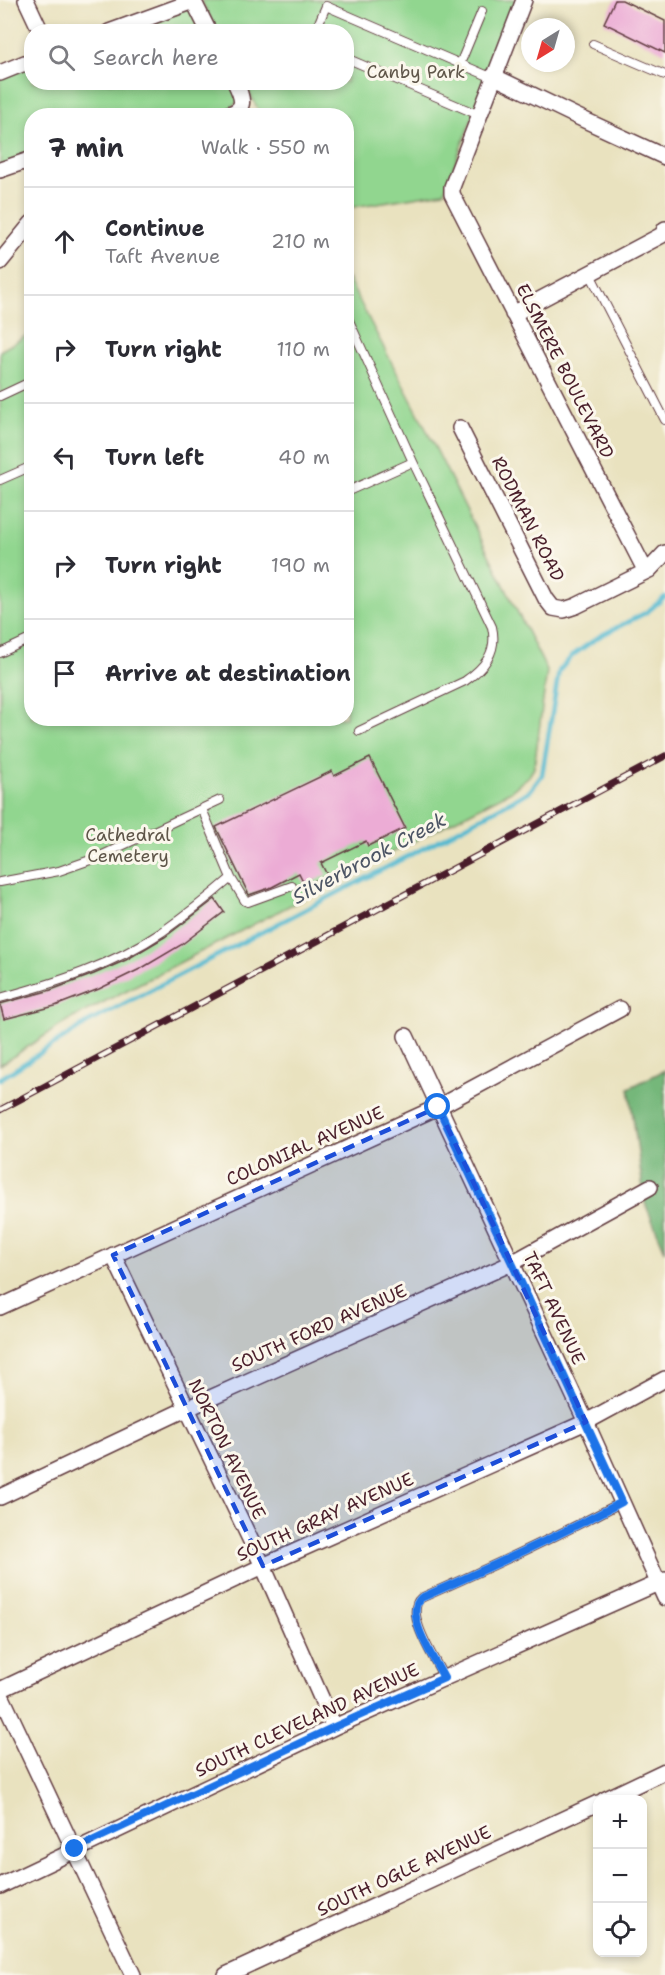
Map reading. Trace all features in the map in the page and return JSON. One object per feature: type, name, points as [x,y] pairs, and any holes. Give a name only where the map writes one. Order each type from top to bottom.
[{"type":"street","points":[[26,0],[36,24]]},
{"type":"street","points":[[130,24],[194,0],[205,24]]},
{"type":"street","points":[[479,115],[524,0]]},
{"type":"street","points":[[0,73],[24,63]]},
{"type":"street","points":[[493,77],[665,157]]},
{"type":"street","points":[[238,90],[242,98],[240,108]]},
{"type":"street","name":"ELSMERE BOULEVARD","points":[[479,115],[452,188],[455,200],[642,564],[649,570]]},
{"type":"street","points":[[0,170],[24,162]]},
{"type":"street","points":[[0,262],[24,233]]},
{"type":"street","points":[[513,314],[664,235]]},
{"type":"street","name":"RODMAN ROAD","points":[[460,428],[546,599],[553,608],[569,609],[649,570],[665,554]]},
{"type":"street","name":"COLONIAL AVENUE","points":[[0,1307],[438,1107],[620,1009]]},
{"type":"street","name":"TAFT AVENUE","points":[[406,1036],[661,1582],[665,1598]]},
{"type":"street","name":"SOUTH FORD AVENUE","points":[[0,1497],[186,1409],[512,1263],[650,1187]]},
{"type":"street","name":"NORTON AVENUE","points":[[113,1255],[263,1566],[334,1727]]},
{"type":"street","name":"SOUTH GRAY AVENUE","points":[[0,1692],[263,1566],[586,1422],[665,1378]]},
{"type":"street","name":"SOUTH CLEVELAND AVENUE","points":[[0,1886],[334,1727],[661,1582]]},
{"type":"street","points":[[0,1692],[133,1975]]},
{"type":"street","points":[[615,1795],[665,1771]]},
{"type":"street","name":"SOUTH OGLE AVENUE","points":[[226,1975],[593,1805]]},
{"type":"lane","points":[[318,24],[326,6],[493,77]]},
{"type":"lane","points":[[460,63],[482,10]]},
{"type":"lane","points":[[593,44],[665,75]]},
{"type":"lane","points":[[354,61],[479,115]]},
{"type":"lane","points":[[590,274],[665,420]]},
{"type":"lane","points":[[354,332],[492,627],[494,636],[493,648],[489,657],[481,669],[465,681],[359,731]]},
{"type":"lane","points":[[0,396],[24,385]]},
{"type":"lane","points":[[354,488],[413,462]]},
{"type":"lane","points":[[0,480],[24,470]]},
{"type":"lane","points":[[0,653],[24,642]]},
{"type":"lane","points":[[0,882],[59,871],[78,864],[220,800]]},
{"type":"lane","points":[[202,809],[231,878],[242,897],[248,902],[292,886]]},
{"type":"lane","points":[[0,998],[69,978],[130,950],[160,933],[231,878]]},
{"type":"lane","points":[[444,1678],[418,1627],[416,1602],[572,1529],[622,1502]]},
{"type":"highlighted area","points":[[438,1107],[586,1422],[263,1566],[113,1255]]},
{"type":"green space","name":"Canby Park","points":[[201,0],[517,0],[444,192],[354,207],[354,108],[257,108],[248,90],[354,90],[354,24],[213,24]]},
{"type":"green space","points":[[194,1],[205,24],[131,24]]},
{"type":"green space","points":[[24,63],[24,90],[238,90],[242,98],[231,108],[24,108],[24,161],[0,170],[0,73]]},
{"type":"green space","name":"Cathedral Cemetery","points":[[354,290],[547,671],[534,768],[529,776],[511,791],[69,1020],[0,1065],[0,351],[24,337],[24,726],[354,726]]},
{"type":"green space","points":[[665,1070],[665,1251],[645,1203],[629,1088]]},
{"type":"building","points":[[615,0],[622,0],[665,21],[665,53],[604,23]]},
{"type":"building","points":[[370,758],[405,828],[368,846],[366,841],[321,863],[327,875],[305,885],[299,873],[272,887],[249,895],[216,827],[332,771],[334,776]]},
{"type":"building","points":[[215,899],[224,912],[181,945],[142,968],[99,989],[55,1006],[4,1019],[0,1004],[51,990],[126,960],[165,937]]},
{"type":"waterway","name":"Silverbrook Creek","points":[[0,1079],[87,1023],[530,791],[542,775],[559,671],[573,655],[600,636],[647,612],[665,597]]},
{"type":"railway","points":[[0,1110],[665,756]]},
{"type":"route","points":[[75,1849],[444,1678],[418,1627],[416,1602],[572,1529],[622,1502],[438,1107]]}]
